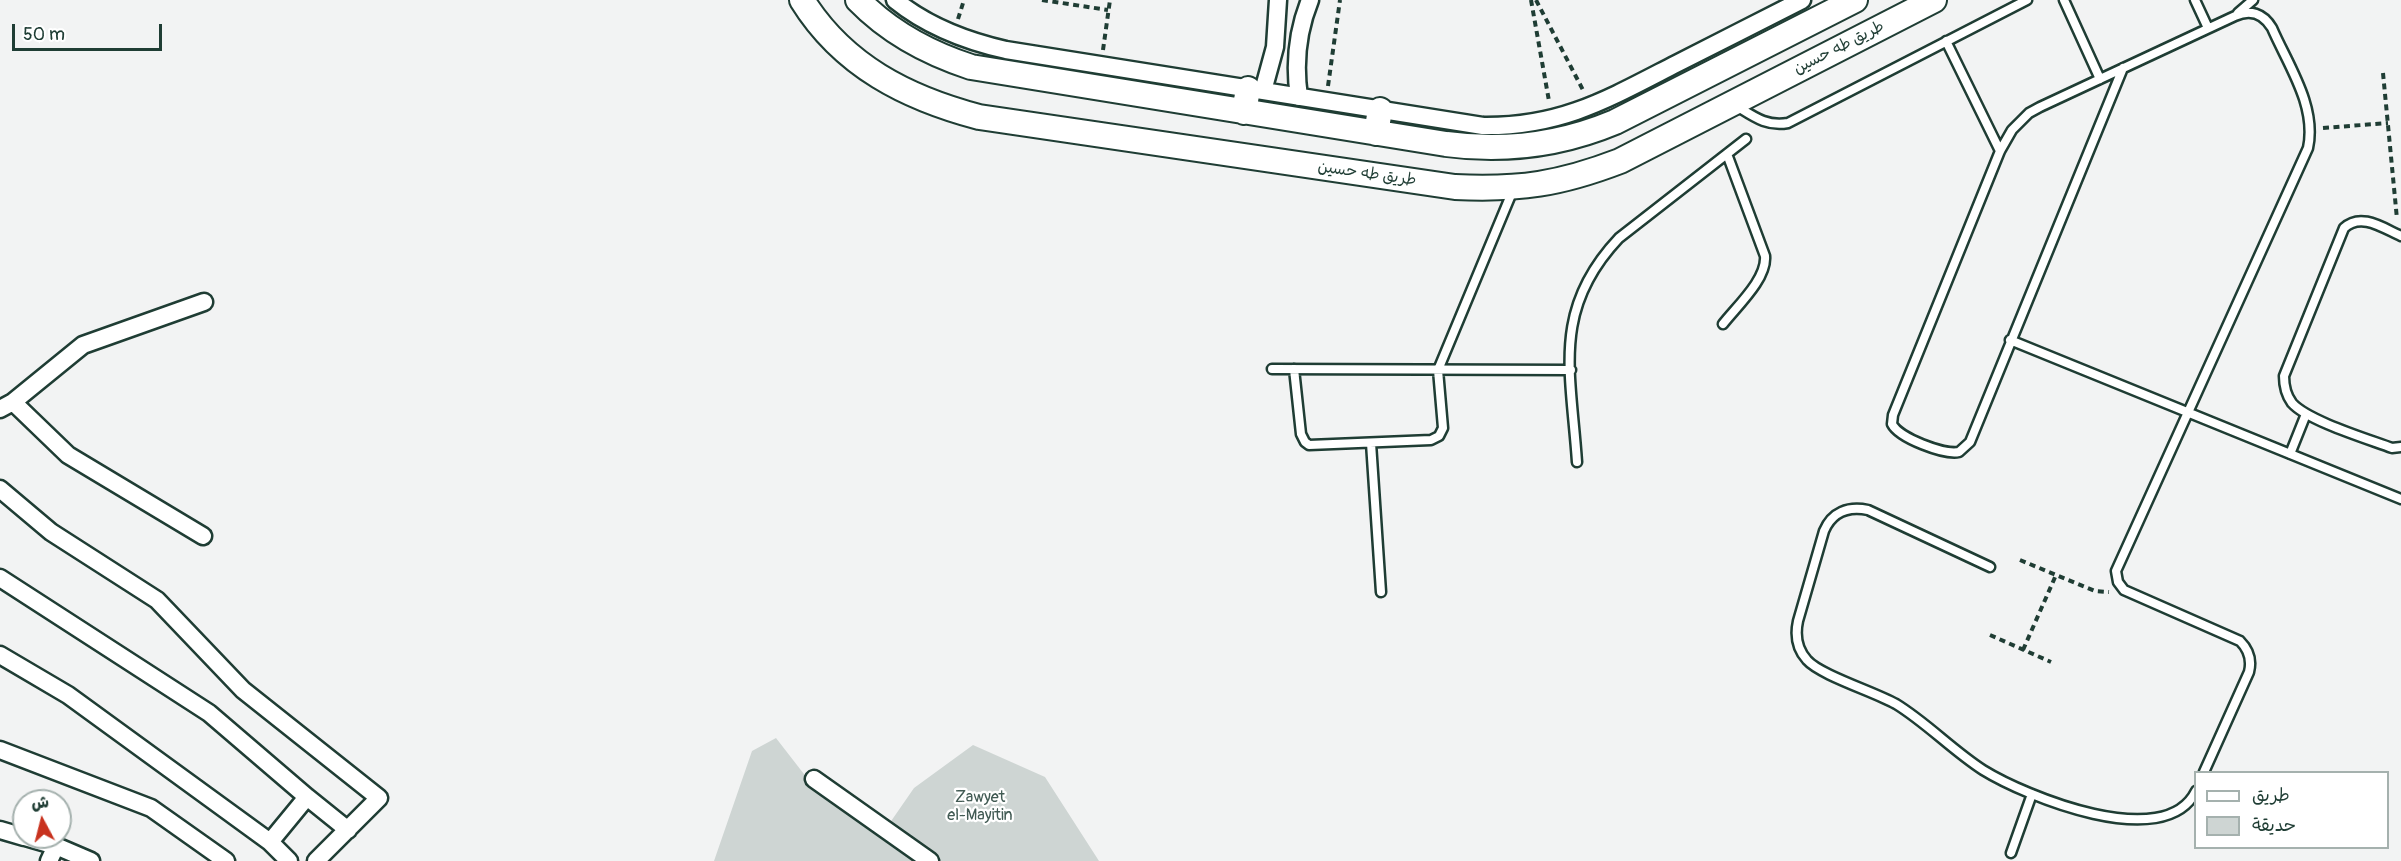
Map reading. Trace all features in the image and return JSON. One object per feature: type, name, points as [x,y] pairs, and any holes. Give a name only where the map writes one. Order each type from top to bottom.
[{"type":"main road","name":"طريق طه حسين","points":[[802,0],[835,41],[866,68],[901,90],[949,109],[979,117],[1455,187],[1514,188],[1565,179],[1620,161],[1934,0]]},
{"type":"main road","points":[[858,0],[907,39],[949,60],[971,67],[1252,97],[1378,121],[1446,144],[1489,148],[1532,146],[1575,137],[1615,122],[1855,0]]},
{"type":"street","points":[[895,0],[939,28],[983,45],[1100,65],[1252,97],[1299,97],[1326,101],[1378,121],[1483,126],[1509,126],[1552,120],[1591,107],[1802,0]]},
{"type":"street","points":[[1252,97],[1275,47],[1278,0]]},
{"type":"street","points":[[1299,97],[1296,57],[1303,17],[1310,0]]},
{"type":"street","points":[[203,536],[68,455],[6,405],[83,345],[204,302]]},
{"type":"street","points":[[0,489],[51,532],[157,600],[243,690],[379,798],[316,861]]},
{"type":"street","points":[[0,578],[209,713],[348,830]]},
{"type":"street","points":[[0,655],[68,695],[270,842],[289,861]]},
{"type":"street","points":[[0,750],[151,808],[226,861]]},
{"type":"street","points":[[814,779],[930,861]]},
{"type":"street","points":[[270,842],[307,797]]},
{"type":"street","points":[[53,854],[91,861]]},
{"type":"lane","points":[[1732,103],[1762,122],[1779,125],[1788,123],[2027,0]]},
{"type":"lane","points":[[2064,0],[2100,79]]},
{"type":"lane","points":[[2195,0],[2208,28]]},
{"type":"lane","points":[[2235,16],[2253,0]]},
{"type":"lane","points":[[2122,68],[1970,442],[1959,452],[1944,452],[1901,434],[1894,429],[1892,424],[1893,415],[2000,151],[2012,130],[2029,113],[2122,68],[2235,16],[2249,12],[2256,13],[2268,21],[2305,101],[2311,129],[2308,148],[2118,566],[2118,582],[2124,590],[2240,641],[2248,652],[2250,666],[2248,672],[2204,771]]},
{"type":"lane","points":[[1947,41],[2000,151]]},
{"type":"lane","points":[[1577,462],[1569,346],[1578,298],[1589,276],[1602,256],[1619,238],[1746,139]]},
{"type":"lane","points":[[1723,324],[1762,276],[1765,262],[1765,256],[1727,154]]},
{"type":"lane","points":[[1294,369],[1301,434],[1305,442],[1317,446],[1431,440],[1440,436],[1443,428],[1438,370],[1514,188]]},
{"type":"lane","points":[[2400,235],[2366,221],[2353,221],[2344,228],[2284,376],[2284,385],[2291,401],[2306,414],[2392,448],[2401,447]]},
{"type":"lane","points":[[2010,339],[2401,500]]},
{"type":"lane","points":[[1272,369],[1571,370]]},
{"type":"lane","points":[[2290,454],[2306,414]]},
{"type":"lane","points":[[1371,443],[1381,592]]},
{"type":"lane","points":[[1990,567],[1868,510],[1850,508],[1842,511],[1827,523],[1824,531],[1798,621],[1796,637],[1801,652],[1812,665],[1886,699],[1912,715],[1959,754],[1984,771],[2032,794],[2086,812],[2149,819],[2173,813],[2188,802],[2194,794]]},
{"type":"lane","points":[[2011,853],[2032,794]]},
{"type":"path","points":[[1042,0],[1108,10]]},
{"type":"path","points":[[1100,65],[1110,0]]},
{"type":"path","points":[[1326,101],[1340,0]]},
{"type":"path","points":[[1531,0],[1552,120]]},
{"type":"path","points":[[1536,0],[1591,107]]},
{"type":"path","points":[[2383,73],[2400,235]]},
{"type":"path","points":[[2311,129],[2388,123]]},
{"type":"path","points":[[2020,560],[2095,591],[2124,590]]},
{"type":"path","points":[[2023,650],[2056,575]]},
{"type":"path","points":[[1990,635],[2050,662]]},
{"type":"green space","name":"Zawyet el-Mayitin","points":[[776,738],[807,778],[887,827],[914,788],[973,745],[1045,777],[1099,861],[714,861],[752,751]]}]
